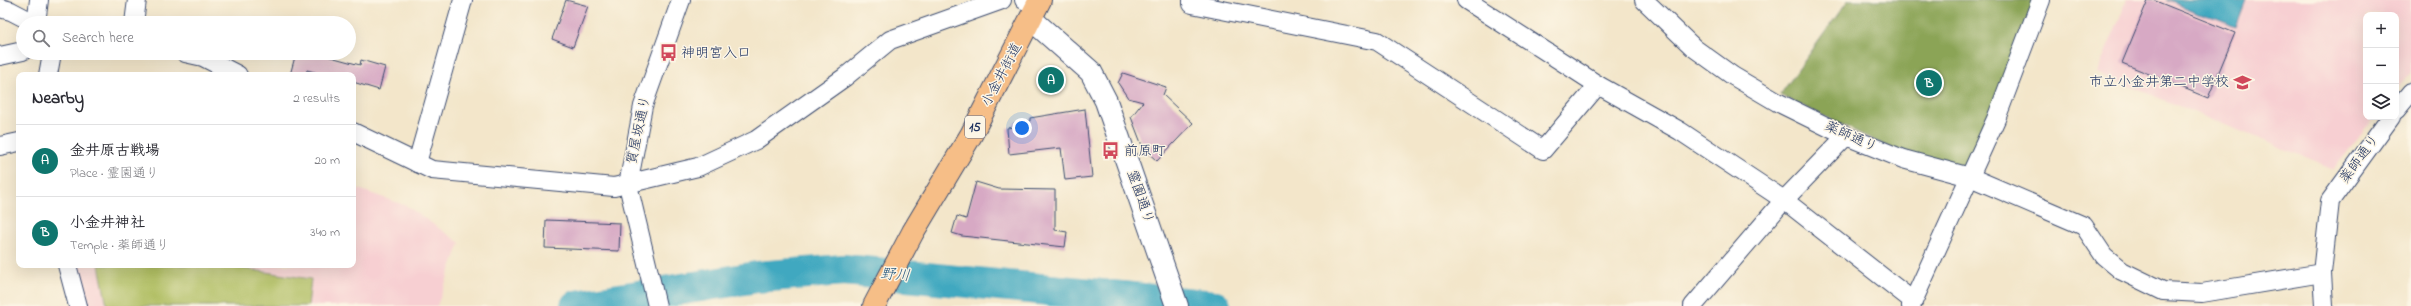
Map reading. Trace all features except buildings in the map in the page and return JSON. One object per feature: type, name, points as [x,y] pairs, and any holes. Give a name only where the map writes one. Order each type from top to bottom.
[{"type":"main road","name":"小金井街道","points":[[875,305],[913,232],[971,135],[1033,6]]},
{"type":"street","points":[[36,16],[39,0]]},
{"type":"street","points":[[135,16],[137,0]]},
{"type":"street","points":[[417,164],[463,0]]},
{"type":"street","name":"質屋坂通り","points":[[656,306],[628,184],[642,106],[680,0]]},
{"type":"street","points":[[1192,0],[1192,4],[1377,41],[1543,150],[1598,85]]},
{"type":"street","points":[[1466,0],[1598,85],[1680,131],[1784,200],[1912,303],[1996,119],[2041,0]]},
{"type":"street","name":"薬師通り","points":[[1644,0],[1694,48],[1733,76],[1846,136],[1903,159],[1970,177],[2084,226],[2104,256],[2122,271],[2163,291],[2202,293],[2322,273],[2330,201],[2388,120]]},
{"type":"street","points":[[356,134],[417,164],[440,171],[614,187],[698,167],[756,140],[845,77],[890,40],[992,1]]},
{"type":"street","name":"霊園通り","points":[[1033,6],[1091,72],[1106,101],[1164,264],[1177,306]]},
{"type":"street","points":[[0,8],[12,11],[22,16]]},
{"type":"street","points":[[0,56],[16,53]]},
{"type":"street","points":[[49,72],[51,60]]},
{"type":"street","points":[[209,60],[232,72]]},
{"type":"street","points":[[2399,106],[2411,92]]},
{"type":"street","points":[[1693,306],[1784,200],[1846,136]]},
{"type":"street","points":[[0,146],[16,143]]},
{"type":"street","points":[[68,268],[78,306]]},
{"type":"street","points":[[2322,273],[2324,306]]},
{"type":"shaded area","name":"市立小金井第二中学校","points":[[2127,0],[2411,0],[2411,72],[2399,87],[2399,12],[2363,12],[2363,120],[2373,120],[2334,169],[2097,73]]},
{"type":"shaded area","points":[[356,188],[407,206],[460,243],[437,306],[78,306],[68,268],[356,268]]},
{"type":"green space","points":[[1848,0],[2036,0],[1967,172],[1905,155],[1780,95]]},
{"type":"green space","points":[[100,268],[240,268],[311,279],[308,306],[107,306]]},
{"type":"water","points":[[2166,0],[2246,0],[2236,27]]},
{"type":"waterway","name":"野川","points":[[576,306],[757,277],[844,270],[1215,306]]},
{"type":"place","name":"神明宮入口","points":[[668,53]]},
{"type":"place","name":"金井原古戦場","points":[[1051,80]]},
{"type":"place","name":"市立小金井第二中学校","points":[[2242,82]]},
{"type":"place","name":"小金井神社","points":[[1929,83]]},
{"type":"place","name":"前原町","points":[[1111,151]]}]
